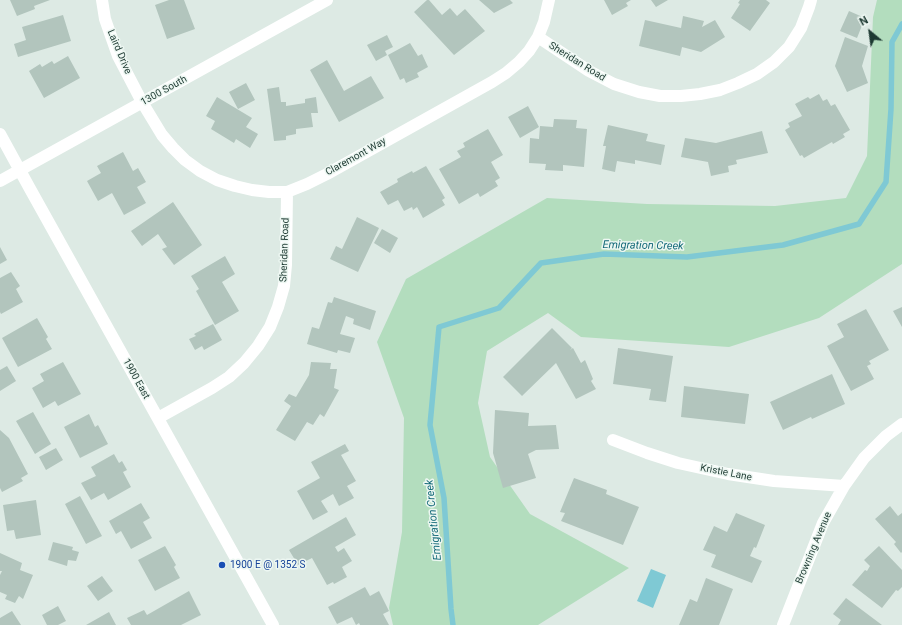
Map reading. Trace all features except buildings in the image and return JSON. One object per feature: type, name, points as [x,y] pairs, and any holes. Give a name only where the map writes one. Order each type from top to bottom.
[{"type":"street","name":"Laird Drive","points":[[102,0],[105,18],[118,56],[142,102]]},
{"type":"street","name":"1300 South","points":[[0,181],[327,0]]},
{"type":"street","name":"Claremont Way","points":[[142,102],[162,135],[172,148],[200,171],[217,180],[235,186],[269,192],[287,192],[327,174],[506,73],[530,51],[544,22],[549,0]]},
{"type":"street","name":"Sheridan Road","points":[[538,37],[589,71],[614,84],[639,92],[660,96],[700,94],[720,90],[738,83],[757,74],[774,62],[789,47],[801,28],[811,0]]},
{"type":"street","name":"1900 East","points":[[0,134],[273,625]]},
{"type":"street","name":"Sheridan Road","points":[[158,418],[229,377],[249,357],[270,327],[284,286],[286,264],[287,192]]},
{"type":"street","name":"Browning Avenue","points":[[783,625],[823,523],[844,486],[864,458],[886,436],[902,424]]},
{"type":"street","name":"Kristie Lane","points":[[613,440],[678,463],[728,474],[774,481],[844,486]]},
{"type":"green space","points":[[877,0],[902,0],[902,264],[819,318],[729,347],[581,337],[548,313],[487,351],[478,403],[490,457],[530,514],[629,568],[538,625],[393,625],[389,608],[402,532],[404,418],[377,342],[406,279],[547,198],[647,204],[775,206],[846,198],[867,156],[873,17]]},
{"type":"water","points":[[651,569],[666,575],[653,608],[637,601]]},
{"type":"waterway","name":"Emigration Creek","points":[[453,625],[444,498],[430,425],[439,327],[499,308],[541,263],[604,254],[687,257],[783,245],[859,224],[886,182],[891,109],[892,42],[902,24]]},
{"type":"place","name":"1900 E @ 1352 S","points":[[222,565]]}]
